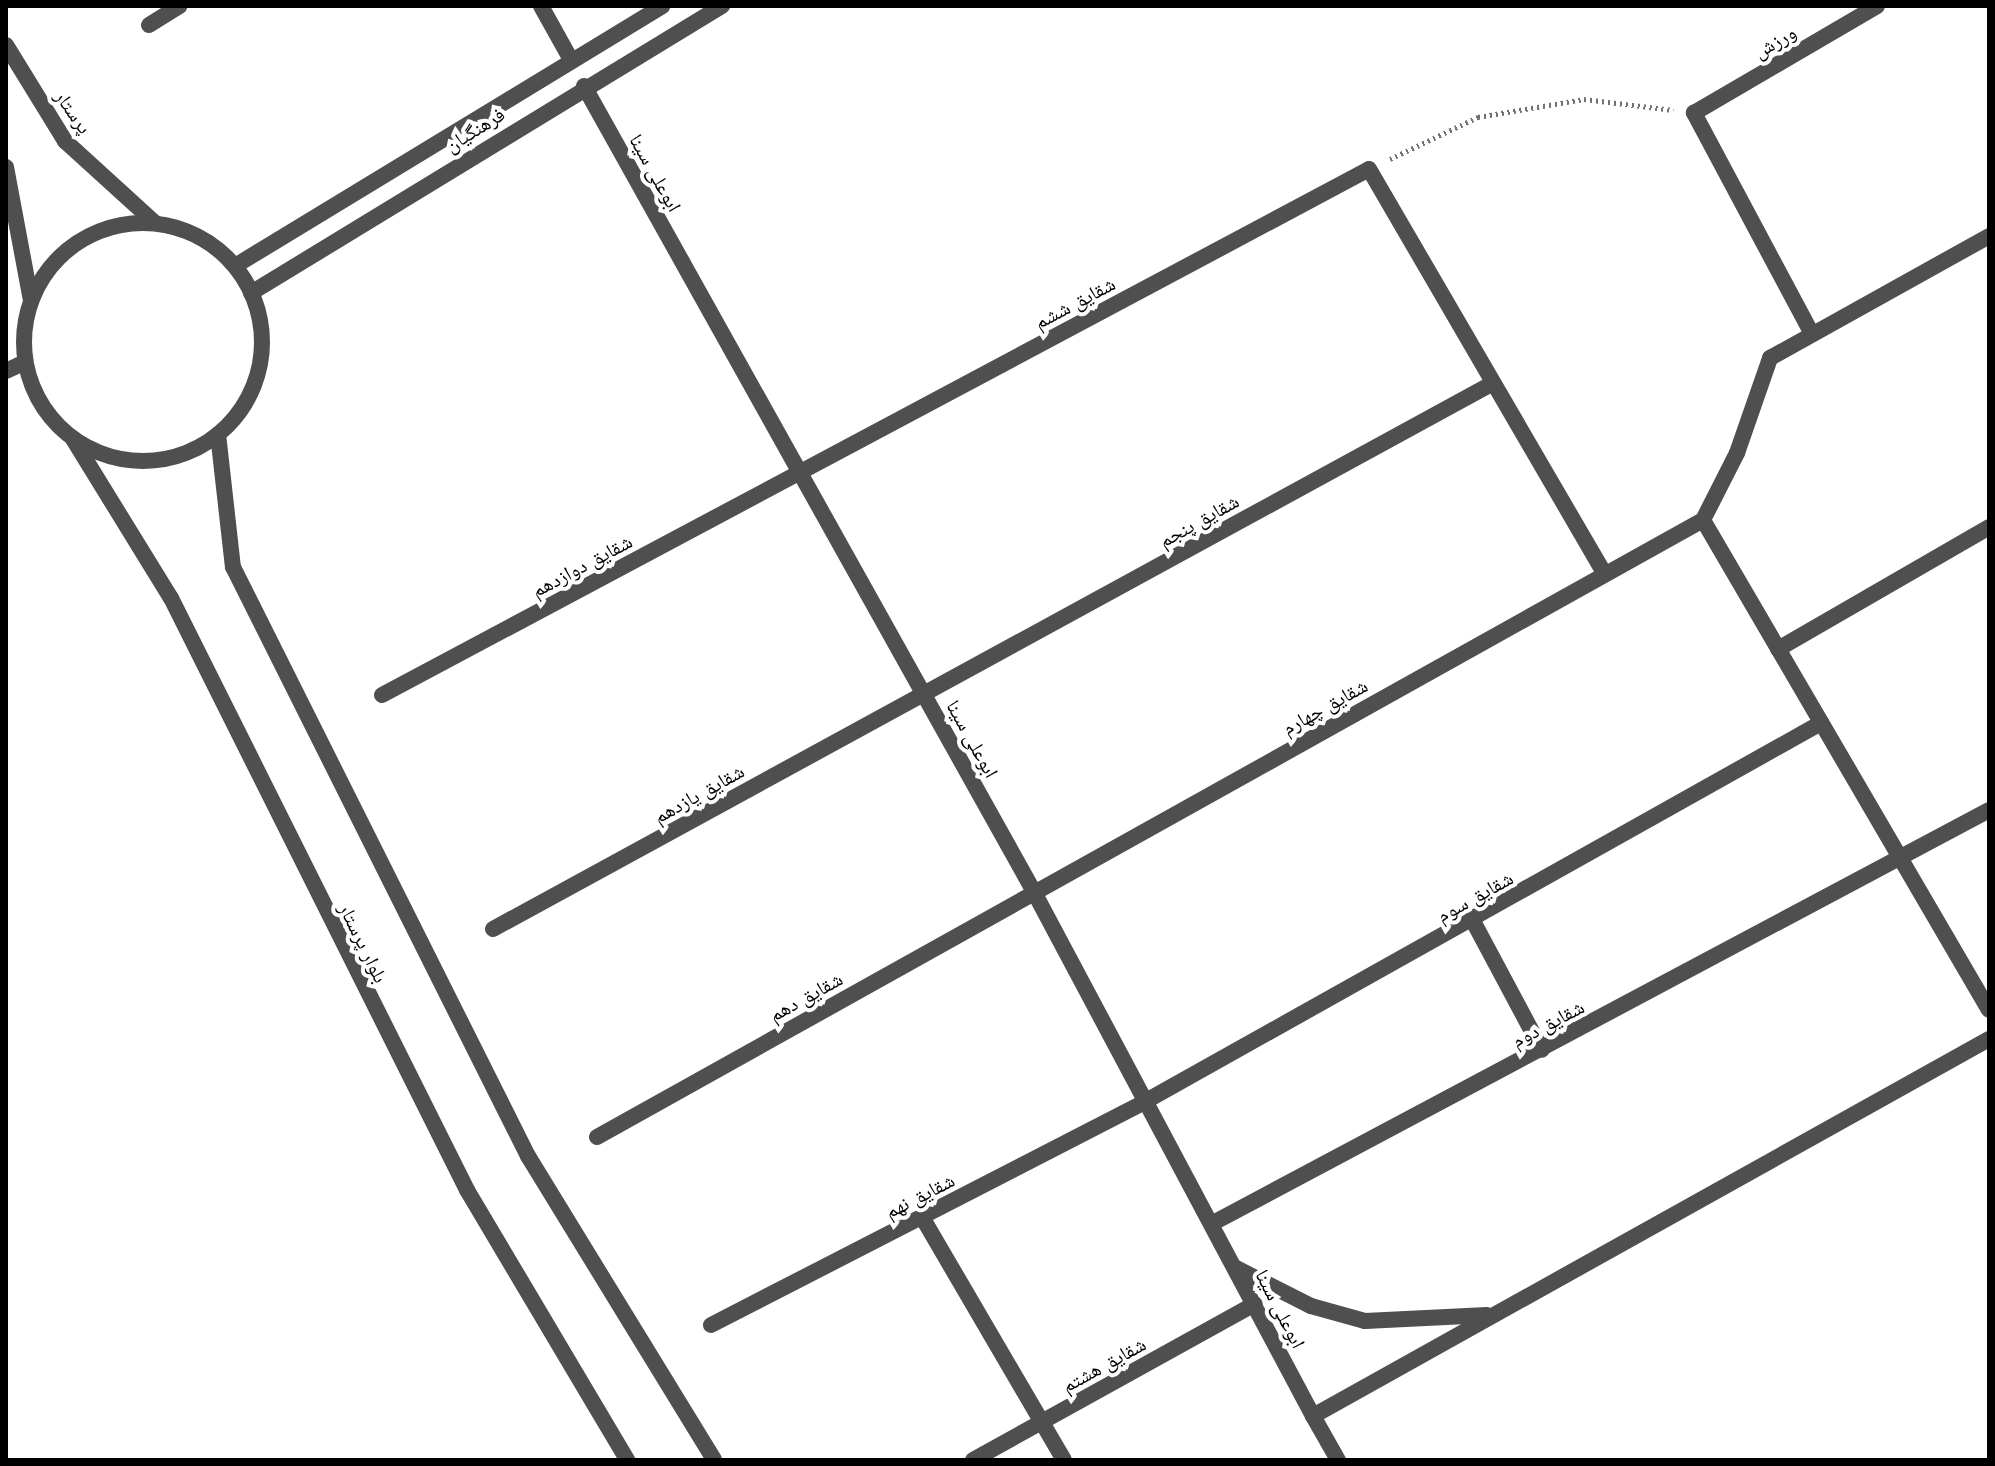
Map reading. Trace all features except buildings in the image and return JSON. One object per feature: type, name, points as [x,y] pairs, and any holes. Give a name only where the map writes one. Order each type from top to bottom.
[{"type":"street","points":[[149,25],[179,6]]},
{"type":"street","points":[[541,6],[570,58]]},
{"type":"street","name":"فرهنگیان","points":[[235,266],[570,58],[662,6]]},
{"type":"street","name":"فرهنگیان","points":[[251,293],[584,86],[722,6]]},
{"type":"street","name":"ورزش","points":[[1694,113],[1877,6]]},
{"type":"street","name":"پرستار","points":[[6,45],[65,141],[155,223]]},
{"type":"street","name":"ابوعلی سینا","points":[[584,86],[1034,892],[1338,1460]]},
{"type":"street","points":[[1694,113],[1812,334]]},
{"type":"street","points":[[6,167],[31,300],[25,362],[50,418],[73,439],[100,454],[162,460],[218,434],[254,384],[261,338],[251,293],[235,266],[212,245],[155,223],[94,234],[46,273],[31,300]]},
{"type":"street","points":[[1369,169],[1604,573]]},
{"type":"street","name":"شقایق ششم","points":[[800,472],[1369,169]]},
{"type":"street","points":[[1989,236],[1770,358],[1737,453],[1703,520],[1989,1010]]},
{"type":"street","points":[[6,371],[25,362]]},
{"type":"street","name":"شقایق پنجم","points":[[924,694],[1493,383]]},
{"type":"street","points":[[218,434],[233,567],[528,1156],[714,1460]]},
{"type":"street","name":"بلوار پرستار","points":[[73,439],[171,598],[467,1190],[627,1460]]},
{"type":"street","name":"شقایق دوازدهم","points":[[382,695],[800,472]]},
{"type":"street","name":"شقایق چهارم","points":[[1034,892],[1703,520]]},
{"type":"street","points":[[1778,649],[1989,527]]},
{"type":"street","name":"شقایق یازدهم","points":[[493,929],[924,694]]},
{"type":"street","name":"شقایق سوم","points":[[1146,1101],[1473,921],[1821,723]]},
{"type":"street","name":"شقایق دوم","points":[[1213,1223],[1902,860],[1989,810]]},
{"type":"street","name":"شقایق دهم","points":[[597,1137],[1034,892]]},
{"type":"street","points":[[1473,921],[1542,1050]]},
{"type":"street","points":[[1313,1416],[1989,1039]]},
{"type":"street","name":"شقایق نهم","points":[[711,1325],[1146,1101]]},
{"type":"street","points":[[922,1217],[1064,1460]]},
{"type":"street","points":[[1236,1268],[1311,1306],[1365,1321],[1496,1314]]},
{"type":"street","name":"شقایق هشتم","points":[[973,1460],[1255,1304]]},
{"type":"path","points":[[1369,169],[1493,114],[1584,99],[1694,113]]}]
